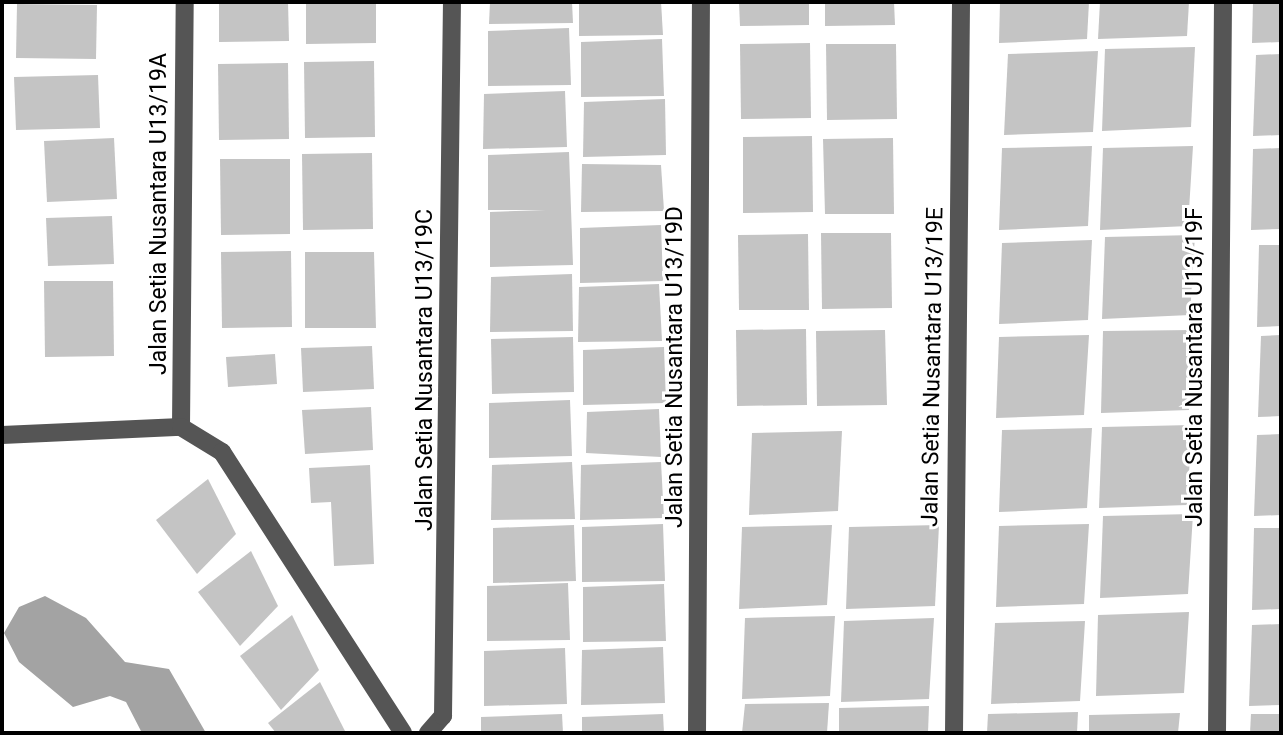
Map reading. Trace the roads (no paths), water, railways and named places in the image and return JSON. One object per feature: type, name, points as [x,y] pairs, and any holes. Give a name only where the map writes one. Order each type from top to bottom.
[{"type":"street","name":"Jalan Setia Nusantara U13/19A","points":[[181,427],[185,2]]},
{"type":"street","name":"Jalan Setia Nusantara U13/19C","points":[[428,733],[443,716],[452,2]]},
{"type":"street","name":"Jalan Setia Nusantara U13/19D","points":[[697,733],[701,2]]},
{"type":"street","name":"Jalan Setia Nusantara U13/19E","points":[[954,733],[961,2]]},
{"type":"street","name":"Jalan Setia Nusantara U13/19F","points":[[1217,733],[1223,2]]},
{"type":"street","points":[[2,435],[181,427],[222,452],[403,733]]}]
